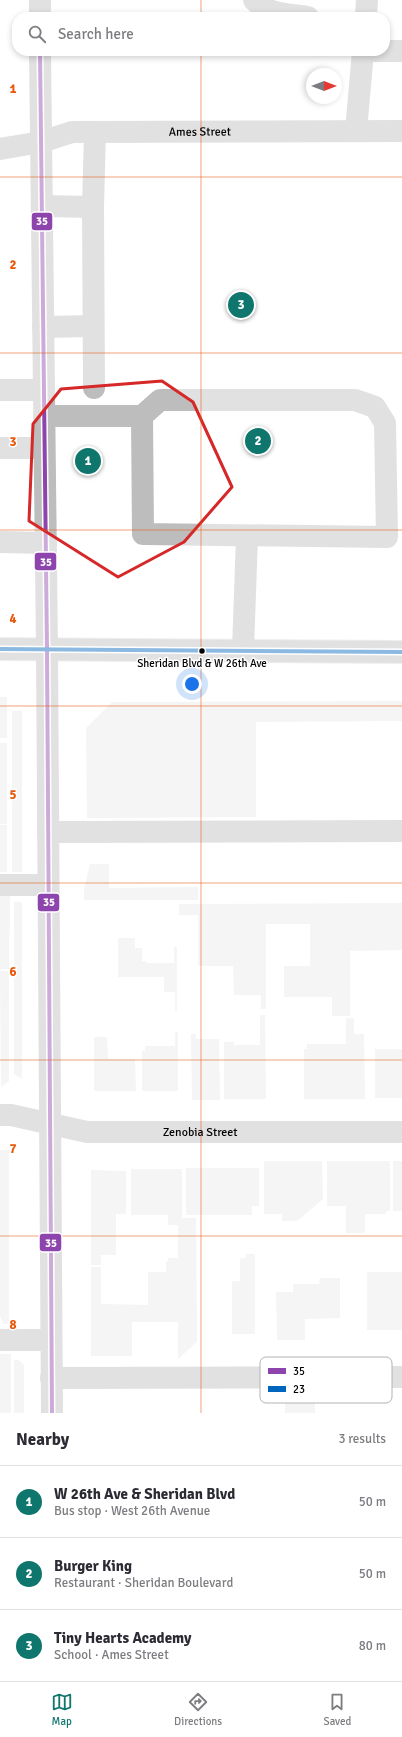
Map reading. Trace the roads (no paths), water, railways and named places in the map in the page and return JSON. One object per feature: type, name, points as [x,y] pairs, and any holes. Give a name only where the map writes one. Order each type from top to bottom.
[{"type":"street","points":[[40,0],[40,12]]},
{"type":"street","points":[[254,0],[263,8],[274,12]]},
{"type":"street","points":[[366,12],[367,0]]},
{"type":"street","points":[[390,51],[402,51]]},
{"type":"street","points":[[40,56],[47,649],[52,1413]]},
{"type":"street","points":[[356,131],[363,56]]},
{"type":"street","name":"Ames Street","points":[[0,148],[41,142],[72,132],[402,131]]},
{"type":"street","points":[[94,388],[93,207],[95,132]]},
{"type":"street","points":[[42,206],[93,207]]},
{"type":"street","points":[[43,327],[93,326]]},
{"type":"street","points":[[0,390],[44,390]]},
{"type":"street","points":[[44,416],[142,416],[160,400],[355,400],[375,407],[385,424],[387,537],[143,534],[142,416]]},
{"type":"street","points":[[0,448],[44,448]]},
{"type":"street","points":[[243,650],[248,536]]},
{"type":"street","points":[[0,542],[46,543]]},
{"type":"street","points":[[0,649],[402,652]]},
{"type":"street","points":[[48,832],[402,831]]},
{"type":"street","points":[[0,885],[48,885]]},
{"type":"street","name":"Zenobia Street","points":[[0,1115],[11,1115],[87,1132],[402,1132]]},
{"type":"street","points":[[0,1340],[51,1340]]},
{"type":"street","points":[[51,1378],[260,1377]]},
{"type":"street","points":[[392,1377],[402,1377]]},
{"type":"place","name":"Tiny Hearts Academy","points":[[241,305]]},
{"type":"place","name":"Burger King","points":[[258,441]]},
{"type":"place","name":"W 26th Ave & Sheridan Blvd","points":[[88,461]]},
{"type":"place","name":"Sheridan Blvd & W 26th Ave","points":[[202,651]]}]
